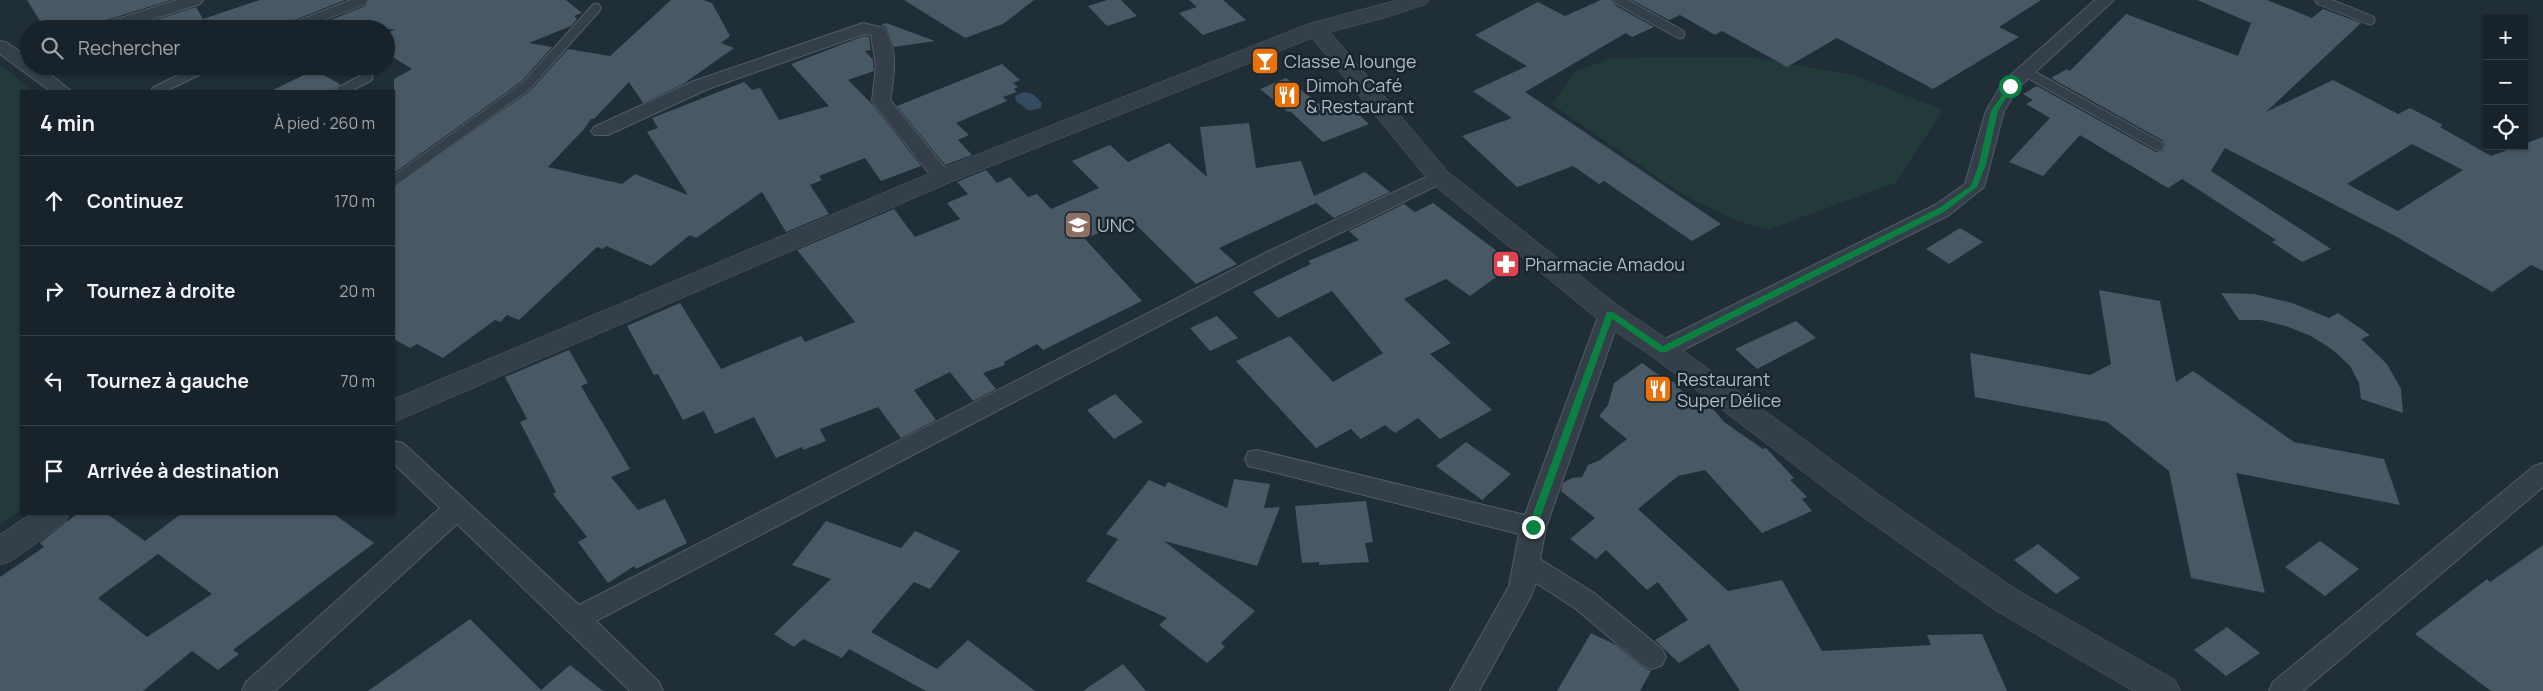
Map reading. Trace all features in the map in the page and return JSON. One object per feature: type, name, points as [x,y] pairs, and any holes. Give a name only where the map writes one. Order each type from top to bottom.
[{"type":"street","points":[[132,20],[194,0]]},
{"type":"street","points":[[1346,0],[1377,14]]},
{"type":"street","points":[[395,411],[942,177],[1316,29],[1377,14],[1419,0]]},
{"type":"street","points":[[1663,350],[1942,210],[1974,187],[1982,164],[1995,111],[2010,86],[2105,0]]},
{"type":"street","points":[[601,131],[701,85],[863,28],[878,32],[881,37],[886,63],[881,101],[942,177]]},
{"type":"street","points":[[1316,29],[1439,177],[1610,314],[1663,350],[1867,503],[2006,600],[2163,691]]},
{"type":"street","points":[[0,46],[20,54]]},
{"type":"street","points":[[44,75],[61,90]]},
{"type":"street","points":[[576,619],[1276,256],[1439,177]]},
{"type":"street","points":[[1464,691],[1522,588],[1533,527],[1610,314]]},
{"type":"street","points":[[395,451],[458,507],[649,691]]},
{"type":"street","points":[[1257,459],[1533,527]]},
{"type":"street","points":[[2283,691],[2543,473]]},
{"type":"street","points":[[256,691],[458,507]]},
{"type":"street","points":[[0,552],[53,515]]},
{"type":"street","points":[[1526,563],[1585,601],[1652,657]]},
{"type":"lane","points":[[312,20],[363,0]]},
{"type":"lane","points":[[1619,0],[1680,34]]},
{"type":"lane","points":[[2320,0],[2370,20]]},
{"type":"lane","points":[[395,180],[526,86],[596,8]]},
{"type":"lane","points":[[2026,72],[2159,146]]},
{"type":"lane","points":[[158,90],[189,75]]},
{"type":"lane","points":[[343,90],[368,77]]},
{"type":"green space","points":[[1751,57],[1854,75],[1943,110],[1895,183],[1767,230],[1733,219],[1683,195],[1552,104],[1574,72],[1611,58]]},
{"type":"green space","points":[[0,64],[31,90],[20,90],[20,511],[0,524]]},
{"type":"water","points":[[1023,92],[1033,94],[1042,103],[1041,108],[1029,111],[1016,101],[1015,96]]},
{"type":"building","points":[[27,0],[171,0],[107,20],[39,20]]},
{"type":"building","points":[[260,0],[345,0],[295,20],[156,20],[196,7],[203,19]]},
{"type":"building","points":[[369,0],[566,0],[582,13],[574,16],[577,19],[571,26],[529,43],[552,47],[522,81],[395,172],[394,79],[412,69],[395,59],[395,20],[330,20],[365,6]]},
{"type":"building","points":[[671,0],[703,0],[712,3],[730,36],[721,43],[734,48],[683,84],[643,103],[629,82],[594,119],[591,119],[548,167],[622,184],[635,174],[688,195],[647,132],[658,128],[652,118],[744,82],[752,90],[760,88],[779,120],[829,106],[791,64],[864,36],[869,37],[871,50],[865,51],[873,60],[874,71],[848,80],[874,106],[921,166],[881,181],[865,158],[819,176],[822,180],[810,185],[829,214],[786,232],[762,192],[696,238],[690,235],[651,266],[606,246],[603,249],[597,247],[519,320],[507,315],[500,322],[495,320],[443,358],[417,344],[410,348],[395,340],[395,186],[530,91],[568,49],[610,56]]},
{"type":"building","points":[[904,0],[1034,0],[1003,24],[965,38]]},
{"type":"building","points":[[1107,0],[1121,0],[1137,16],[1107,26],[1088,6]]},
{"type":"building","points":[[1189,0],[1223,0],[1246,20],[1203,35],[1179,13],[1197,7]]},
{"type":"building","points":[[1601,0],[1612,0],[1616,6],[1654,27],[1632,37],[1626,33],[1525,92],[1721,224],[1692,241],[1604,181],[1599,184],[1573,166],[1517,187],[1462,136],[1512,118],[1473,91],[1527,66],[1475,35],[1538,2],[1565,16]]},
{"type":"building","points":[[1632,0],[2041,0],[1999,27],[2019,37],[1933,89],[1837,38],[1787,67],[1722,31],[1715,35],[1680,15],[1669,20]]},
{"type":"building","points":[[2197,0],[2267,0],[2312,18],[2323,9],[2361,23],[2266,112],[2333,80],[2398,114],[2410,108],[2443,125],[2440,127],[2491,156],[2507,150],[2528,150],[2528,143],[2543,137],[2543,271],[2531,265],[2492,292],[2397,237],[2225,148],[2211,171],[2331,249],[2302,262],[2272,242],[2276,240],[2182,179],[2168,188],[2080,135],[2043,176],[2009,162],[2050,118],[2026,104],[2033,100],[2023,94],[2037,86],[2156,152],[2163,151],[2165,145],[2162,140],[2051,78],[2067,69],[2070,71],[2126,14],[2238,56],[2251,23]],"holes":[[[2412,144],[2463,170],[2398,211],[2347,184]]]},
{"type":"building","points":[[886,23],[935,41],[894,47],[886,27],[881,25]]},
{"type":"building","points":[[1002,64],[1020,80],[1013,83],[1018,87],[1014,89],[1017,92],[1003,97],[1007,101],[956,123],[969,135],[958,140],[972,155],[945,165],[897,106]]},
{"type":"building","points":[[304,75],[323,75],[340,84],[335,90],[273,90]]},
{"type":"building","points":[[1286,78],[1323,107],[1342,100],[1369,124],[1323,142],[1290,111],[1288,112],[1260,89]]},
{"type":"building","points":[[1249,123],[1256,168],[1301,161],[1314,196],[1365,172],[1390,192],[1334,218],[1316,203],[1219,248],[1237,264],[1196,284],[1130,219],[1085,239],[1142,301],[1043,350],[1037,344],[1004,362],[1005,365],[983,373],[996,389],[973,401],[950,372],[914,390],[936,420],[901,438],[878,407],[820,429],[826,441],[803,450],[802,447],[776,458],[754,417],[715,434],[704,411],[683,420],[658,374],[654,375],[627,326],[680,303],[721,369],[801,336],[805,342],[855,322],[797,250],[894,209],[915,237],[960,219],[947,203],[968,194],[957,182],[986,170],[997,183],[1010,177],[1028,197],[1037,194],[1051,209],[1099,188],[1072,161],[1110,145],[1128,162],[1169,143],[1207,177],[1200,127]]},
{"type":"building","points":[[1433,203],[1514,264],[1470,296],[1446,279],[1404,299],[1451,343],[1430,354],[1492,410],[1440,439],[1418,418],[1395,433],[1385,425],[1361,439],[1351,429],[1316,448],[1236,361],[1290,336],[1333,382],[1383,353],[1332,291],[1278,318],[1253,292],[1311,264],[1308,261],[1359,240],[1349,231],[1404,204],[1415,212]]},
{"type":"building","points":[[1960,228],[1983,242],[1949,264],[1926,249]]},
{"type":"building","points":[[2099,290],[2160,301],[2176,382],[2193,371],[2294,442],[2384,459],[2400,505],[2236,473],[2265,593],[2191,578],[2169,471],[2107,422],[1975,397],[1970,353],[2090,375],[2111,364]]},
{"type":"building","points":[[2221,293],[2254,294],[2292,303],[2329,318],[2338,313],[2370,335],[2361,339],[2387,364],[2401,389],[2403,413],[2361,399],[2359,383],[2350,366],[2333,350],[2311,336],[2286,326],[2261,320],[2239,320]]},
{"type":"building","points":[[1217,316],[1238,338],[1210,351],[1190,328]]},
{"type":"building","points":[[1796,321],[1816,338],[1757,369],[1735,349]]},
{"type":"building","points":[[569,350],[588,383],[581,386],[630,469],[611,477],[638,510],[665,499],[687,543],[636,569],[634,566],[608,583],[578,542],[587,537],[553,494],[556,492],[520,422],[527,419],[505,377]]},
{"type":"building","points":[[1642,363],[1666,380],[1674,382],[1682,391],[1703,406],[1714,410],[1724,422],[1763,449],[1766,448],[1794,478],[1790,480],[1807,497],[1802,499],[1812,511],[1762,533],[1705,470],[1678,476],[1638,509],[1728,591],[1782,580],[1822,651],[1931,645],[1927,635],[1982,634],[2007,691],[1740,691],[1709,644],[1679,663],[1655,640],[1688,620],[1658,582],[1647,590],[1606,550],[1596,559],[1570,539],[1595,518],[1561,491],[1563,483],[1572,478],[1582,477],[1588,465],[1600,460],[1627,439],[1599,416],[1608,405],[1614,383]]},
{"type":"building","points":[[1115,394],[1143,422],[1114,439],[1087,410]]},
{"type":"building","points":[[1466,442],[1511,474],[1482,500],[1436,466]]},
{"type":"building","points":[[1234,479],[1270,484],[1264,508],[1280,507],[1257,566],[1164,541],[1255,611],[1221,643],[1225,647],[1207,663],[1159,625],[1167,618],[1086,581],[1118,539],[1106,534],[1149,480],[1165,487],[1168,482],[1227,508]]},
{"type":"building","points":[[1366,501],[1373,542],[1365,543],[1369,562],[1319,565],[1319,562],[1302,563],[1295,506]]},
{"type":"building","points":[[76,515],[108,515],[145,541],[180,515],[335,515],[374,543],[233,650],[239,654],[218,670],[192,651],[143,691],[0,691],[0,577],[44,547],[40,543]],"holes":[[[158,554],[212,594],[147,637],[98,598]]]},
{"type":"building","points":[[826,521],[901,548],[915,531],[960,551],[930,589],[914,582],[871,632],[937,669],[968,640],[1035,691],[926,691],[849,649],[842,658],[803,639],[794,647],[774,634],[831,579],[792,565]]},
{"type":"building","points":[[2320,541],[2359,569],[2325,596],[2285,567]]},
{"type":"building","points":[[2038,544],[2080,578],[2056,594],[2014,560]]},
{"type":"building","points":[[2543,545],[2543,691],[2491,691],[2415,634],[2487,579],[2490,582]]},
{"type":"building","points":[[470,619],[541,690],[570,665],[603,691],[368,691]]},
{"type":"building","points":[[2227,627],[2260,653],[2226,676],[2194,650]]},
{"type":"building","points":[[1591,633],[1616,645],[1641,666],[1651,671],[1640,691],[1557,691]]},
{"type":"building","points":[[1123,664],[1146,691],[1083,691]]},
{"type":"place","name":"Classe A lounge","points":[[1265,61]]},
{"type":"place","name":"Dimoh Café & Restaurant","points":[[1287,95]]},
{"type":"place","name":"UNC","points":[[1078,225]]},
{"type":"place","name":"Pharmacie Amadou","points":[[1506,264]]},
{"type":"place","name":"Restaurant Super Délice","points":[[1658,389]]},
{"type":"route","points":[[1533,527],[1610,314],[1663,350],[1942,210],[1974,187],[1982,164],[1995,111],[2010,86]]}]
